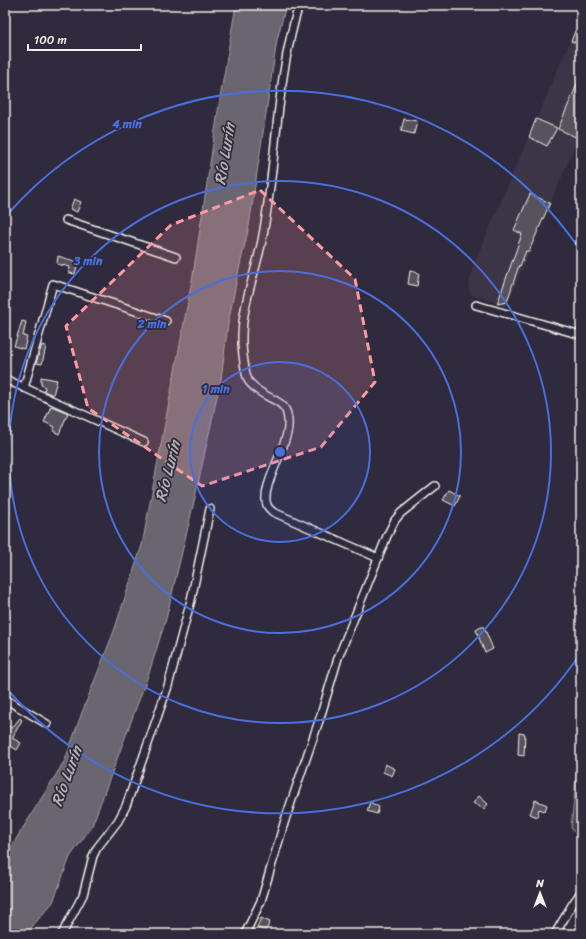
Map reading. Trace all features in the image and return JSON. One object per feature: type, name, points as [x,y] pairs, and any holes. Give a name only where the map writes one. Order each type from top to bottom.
[{"type":"street","points":[[300,5],[288,51],[282,83],[275,151],[263,236],[245,312],[242,341],[245,365],[248,380],[259,392],[281,403],[288,414],[288,428],[285,440],[266,494],[267,505],[273,512],[378,558]]},
{"type":"street","points":[[66,220],[176,257]]},
{"type":"street","points":[[24,388],[53,284],[166,321]]},
{"type":"street","points":[[476,305],[581,335]]},
{"type":"street","points":[[5,379],[144,442]]},
{"type":"street","points":[[245,934],[261,901],[285,820],[320,718],[338,658],[387,536],[395,520],[401,513],[435,486]]},
{"type":"street","points":[[62,934],[82,895],[93,856],[97,848],[118,821],[126,806],[149,741],[168,686],[191,600],[210,509]]},
{"type":"street","points":[[5,699],[47,724]]},
{"type":"street","points":[[555,934],[581,892]]},
{"type":"highlighted area","points":[[260,190],[355,279],[375,382],[321,447],[202,486],[88,408],[66,326],[171,225]]},
{"type":"shaded area","points":[[581,16],[581,132],[506,307],[471,294],[468,288],[473,266]]},
{"type":"shaded area","points":[[581,729],[581,840],[571,828]]},
{"type":"water","name":"Río Lurín","points":[[236,5],[286,5],[277,40],[249,226],[228,324],[221,379],[166,619],[148,676],[92,826],[70,857],[53,902],[26,934],[5,934],[5,857],[65,760],[114,631],[142,545],[193,275]]},
{"type":"building","points":[[581,17],[581,45],[571,41]]},
{"type":"building","points":[[581,75],[581,133],[578,138],[558,129]]},
{"type":"building","points":[[404,119],[417,121],[414,134],[401,131]]},
{"type":"building","points":[[536,119],[557,128],[547,146],[529,137]]},
{"type":"building","points":[[530,194],[550,203],[529,251],[526,251],[520,266],[519,265],[507,302],[497,304],[522,234],[514,230]]},
{"type":"building","points":[[74,199],[81,202],[77,212],[70,209]]},
{"type":"building","points":[[58,256],[78,262],[75,274],[69,273],[70,267],[57,264]]},
{"type":"building","points":[[410,271],[419,273],[417,286],[408,284]]},
{"type":"building","points":[[22,321],[26,322],[23,336],[27,337],[24,349],[14,346]]},
{"type":"building","points":[[42,345],[46,346],[42,364],[36,363]]},
{"type":"building","points":[[41,377],[57,380],[53,395],[44,391],[45,387],[41,385]]},
{"type":"building","points":[[51,406],[68,413],[59,434],[53,431],[55,427],[44,422]]},
{"type":"building","points":[[449,490],[460,496],[455,506],[443,500]]},
{"type":"building","points":[[484,627],[493,649],[485,653],[476,630]]},
{"type":"building","points":[[20,718],[22,720],[12,738],[21,743],[17,750],[5,743],[5,724],[12,728]]},
{"type":"building","points":[[519,733],[525,734],[524,756],[518,755]]},
{"type":"building","points":[[385,764],[395,769],[392,776],[383,772]]},
{"type":"building","points":[[479,796],[488,804],[484,809],[473,803]]},
{"type":"building","points":[[535,800],[547,805],[545,811],[539,809],[537,817],[530,814]]},
{"type":"building","points":[[370,802],[379,807],[377,814],[367,811]]},
{"type":"building","points":[[261,918],[270,922],[266,930],[257,928]]}]
